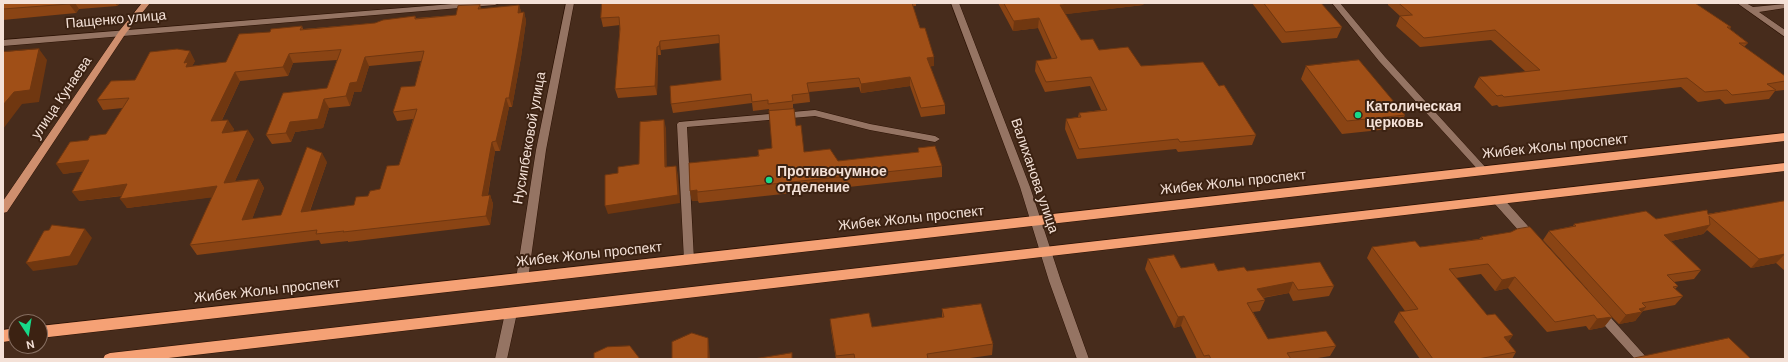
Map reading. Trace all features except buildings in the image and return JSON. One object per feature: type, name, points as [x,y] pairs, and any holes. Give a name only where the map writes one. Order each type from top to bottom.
[{"type":"highway","name":"Жибек Жолы проспект","points":[[48,331],[1785,137]]},
{"type":"highway","points":[[110,359],[1785,168]]},
{"type":"main road","name":"улица Кунаева","points":[[3,209],[123,32],[146,3]]},
{"type":"street","name":"Пащенко улица","points":[[3,42],[495,3]]},
{"type":"street","name":"Нусипбековой улица","points":[[522,279],[541,150],[570,3]]},
{"type":"street","name":"Валиханова улица","points":[[955,3],[1025,187],[1045,252],[1083,359]]},
{"type":"street","points":[[1336,3],[1382,59],[1484,171]]},
{"type":"street","points":[[1741,3],[1785,34]]},
{"type":"street","points":[[1751,10],[1785,6]]},
{"type":"street","points":[[689,260],[682,124],[815,113],[870,127],[935,139]]},
{"type":"street","points":[[1498,200],[1540,247]]},
{"type":"street","points":[[1594,306],[1642,359]]},
{"type":"street","points":[[501,359],[511,313]]},
{"type":"place","name":"Католическая церковь","points":[[1358,115]]},
{"type":"place","name":"Противочумное отделение","points":[[769,180]]}]
